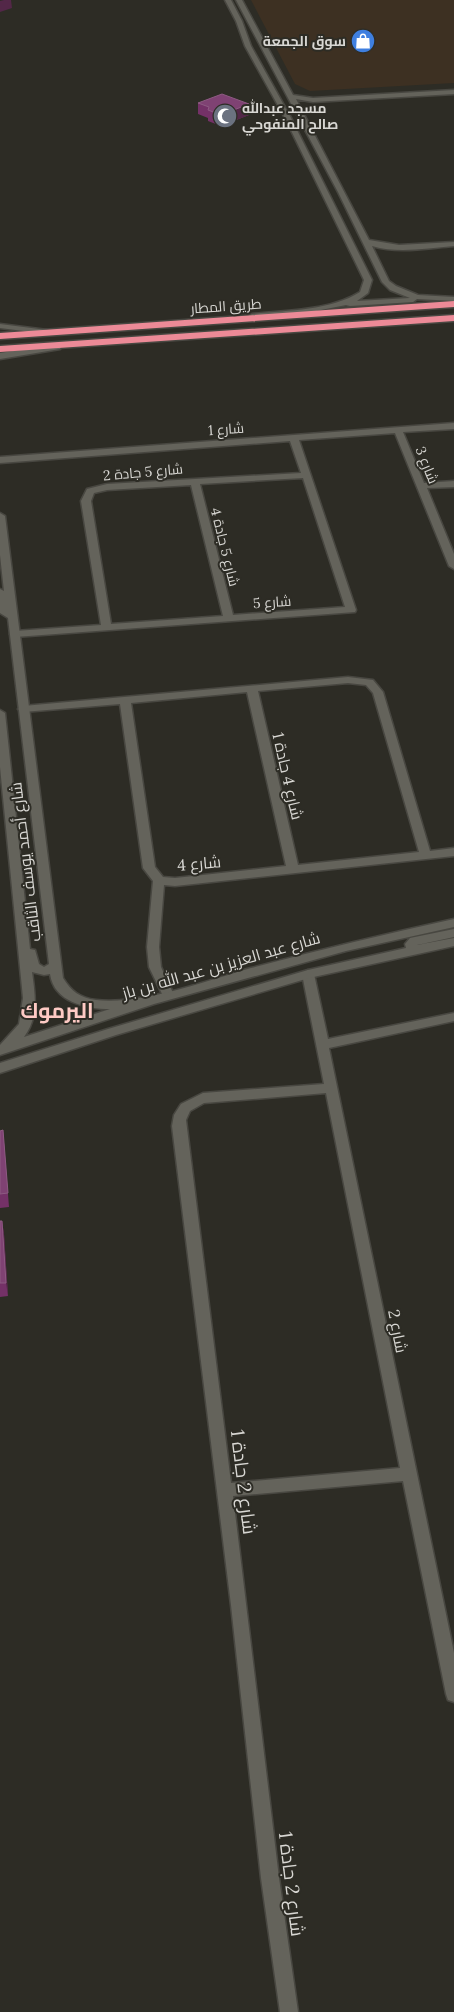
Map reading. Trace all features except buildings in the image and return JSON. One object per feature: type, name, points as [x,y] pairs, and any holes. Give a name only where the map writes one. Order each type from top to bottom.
[{"type":"highway","name":"طريق المطار","points":[[0,336],[454,304]]},
{"type":"highway","name":"طريق المطار","points":[[0,349],[454,318]]},
{"type":"street","points":[[228,0],[239,21],[248,46],[288,118],[368,280],[367,289],[358,298],[330,306]]},
{"type":"street","points":[[239,0],[342,192],[386,282],[393,290],[425,299]]},
{"type":"street","points":[[248,46],[259,58],[271,58]]},
{"type":"street","points":[[290,96],[313,100],[454,92]]},
{"type":"street","points":[[314,174],[325,175],[330,185],[342,192]]},
{"type":"street","points":[[367,242],[379,246],[396,247],[454,244]]},
{"type":"street","points":[[374,255],[382,250],[396,247]]},
{"type":"street","points":[[352,248],[368,266],[377,265]]},
{"type":"street","points":[[230,319],[330,306],[425,299],[454,299]]},
{"type":"street","points":[[0,326],[46,332]]},
{"type":"street","points":[[0,356],[77,344]]},
{"type":"street","name":"شارع 1","points":[[0,460],[454,426]]},
{"type":"street","name":"شارع 3","points":[[398,430],[420,486],[450,545],[454,566]]},
{"type":"street","name":"شارع 5","points":[[15,634],[351,610],[294,438]]},
{"type":"street","name":"شارع 5 جادة 2","points":[[106,628],[86,501],[90,491],[107,487],[306,475]]},
{"type":"street","name":"شارع 5 جادة 4","points":[[195,481],[229,619]]},
{"type":"street","points":[[420,486],[454,484]]},
{"type":"street","name":"شارع أحمد يوسف الثاقب","points":[[0,516],[54,966],[62,989],[73,999],[93,1005],[151,1000]]},
{"type":"street","points":[[0,592],[3,611],[13,616]]},
{"type":"street","points":[[23,709],[348,680],[369,682],[378,692],[426,856]]},
{"type":"street","name":"شارع 4 جادة 1","points":[[252,689],[293,870]]},
{"type":"street","name":"شارع 4","points":[[125,700],[149,868],[159,880],[175,882],[454,852]]},
{"type":"street","name":"شارع أحمد يوسف الثاقب","points":[[0,713],[29,998],[29,1018],[21,1035],[0,1050]]},
{"type":"street","points":[[159,880],[155,918],[154,957],[155,967],[168,995]]},
{"type":"street","name":"شارع عبد العزيز بن عبد الله بن باز","points":[[0,1050],[168,995],[391,937],[454,923]]},
{"type":"street","points":[[23,931],[29,935],[33,966],[39,971],[48,971],[54,966]]},
{"type":"street","points":[[415,952],[411,944],[414,941],[454,932]]},
{"type":"street","points":[[335,968],[347,959],[392,949],[396,946],[396,943],[391,937]]},
{"type":"street","name":"شارع عبد العزيز بن عبد الله بن باز","points":[[0,1068],[112,1032],[308,974],[454,942]]},
{"type":"street","name":"شارع 2","points":[[308,974],[454,1694]]},
{"type":"street","points":[[322,1045],[454,1018]]},
{"type":"street","name":"شارع 2 جادة 1","points":[[289,2012],[270,1878],[179,1117],[182,1109],[190,1102],[203,1098],[331,1088]]},
{"type":"street","points":[[224,1490],[409,1474]]},
{"type":"shaded area","name":"سوق الجمعة","points":[[251,0],[454,0],[454,83],[310,91],[295,84]]},
{"type":"place","name":"سوق الجمعة","points":[[363,41]]},
{"type":"place","name":"مسجد عبدالله صالح المنفوحي","points":[[225,116]]},
{"type":"district","name":"اليرموك","points":[[57,1010]]}]
